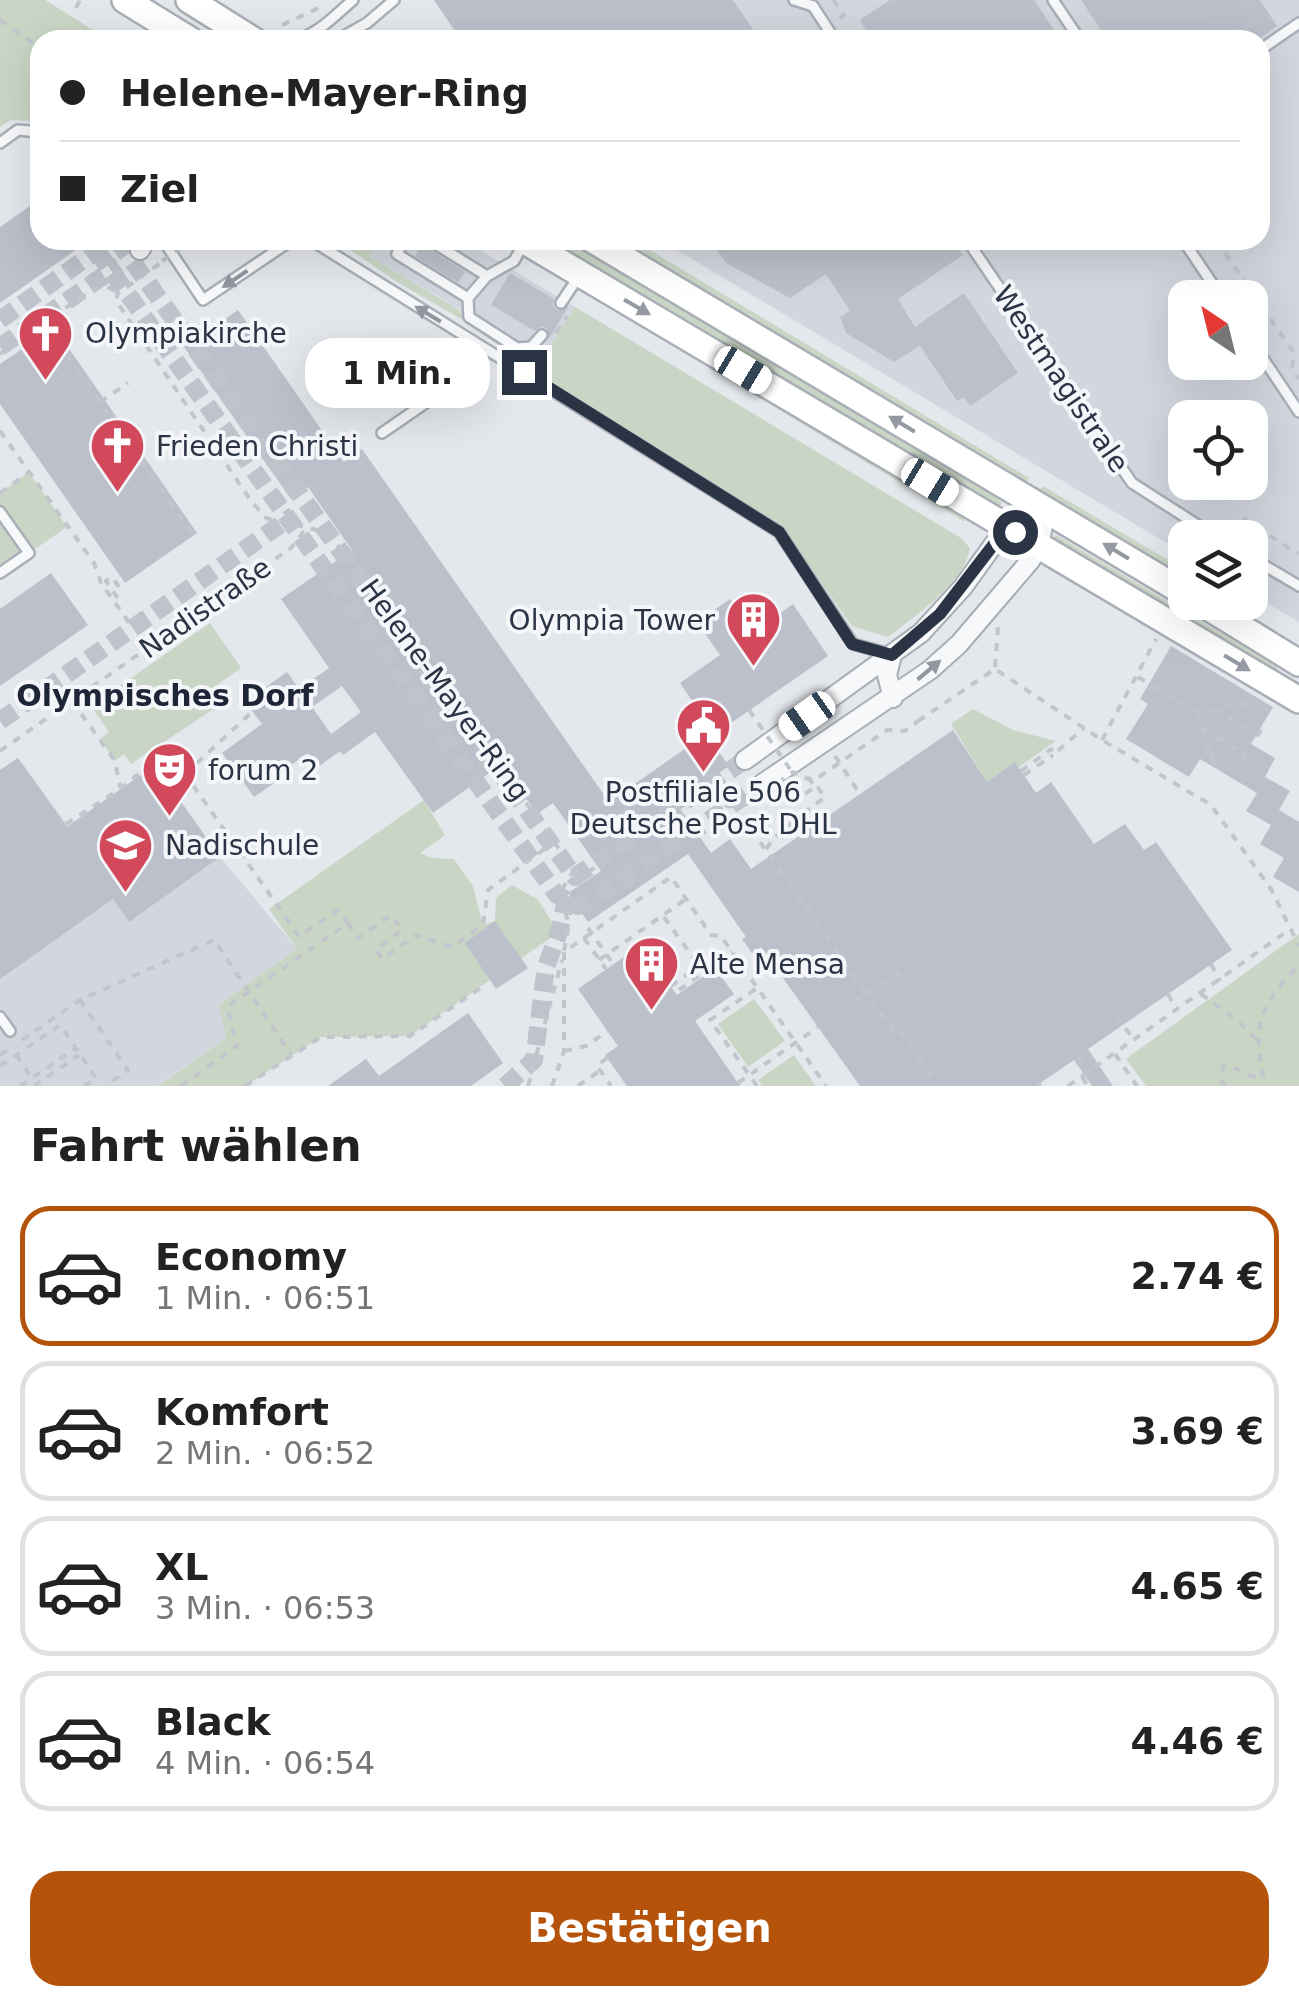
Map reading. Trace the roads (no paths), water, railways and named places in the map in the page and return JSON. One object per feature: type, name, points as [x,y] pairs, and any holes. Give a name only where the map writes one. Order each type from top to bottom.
[{"type":"main road","points":[[126,0],[174,30]]},
{"type":"main road","points":[[189,0],[237,30]]},
{"type":"main road","points":[[540,250],[1299,700]]},
{"type":"main road","points":[[610,250],[1168,583]]},
{"type":"main road","points":[[1229,620],[1299,663]]},
{"type":"street","points":[[745,760],[892,655],[940,614],[994,544],[1046,508]]},
{"type":"street","points":[[762,784],[893,698],[959,644],[1038,547],[1046,508]]},
{"type":"street","points":[[892,655],[887,675],[893,698]]},
{"type":"lane","points":[[316,30],[352,0]]},
{"type":"lane","points":[[354,30],[394,0]]},
{"type":"lane","points":[[794,0],[818,3],[830,30]]},
{"type":"lane","points":[[1053,0],[1073,30]]},
{"type":"lane","points":[[364,30],[367,23]]},
{"type":"lane","points":[[1270,43],[1299,23]]},
{"type":"lane","points":[[0,143],[18,130],[30,131]]},
{"type":"lane","points":[[169,250],[203,300],[277,250]]},
{"type":"lane","points":[[327,250],[779,532],[852,644],[892,655]]},
{"type":"lane","points":[[399,250],[397,254],[468,298]]},
{"type":"lane","points":[[445,250],[487,276]]},
{"type":"lane","points":[[519,250],[514,261],[487,276],[468,298],[469,316],[517,348],[531,347],[542,334]]},
{"type":"lane","name":"Westmagistrale","points":[[975,250],[1132,483],[1190,520]]},
{"type":"lane","points":[[1190,250],[1210,280]]},
{"type":"lane","points":[[560,302],[580,274]]},
{"type":"lane","points":[[1268,366],[1299,412]]},
{"type":"lane","points":[[382,434],[466,375],[482,375]]},
{"type":"lane","points":[[0,512],[29,553],[0,573]]},
{"type":"lane","points":[[1268,567],[1299,586]]},
{"type":"lane","points":[[0,1017],[10,1031]]},
{"type":"tunnel","points":[[0,320],[97,250]]},
{"type":"tunnel","points":[[124,250],[575,877],[745,760]]},
{"type":"tunnel","points":[[97,251],[557,895],[578,906],[592,900],[762,784]]},
{"type":"tunnel","points":[[0,347],[119,265]]},
{"type":"tunnel","points":[[0,721],[294,515]]},
{"type":"tunnel","points":[[505,1086],[534,1060],[546,967],[568,891]]},
{"type":"place","name":"Olympiakirche","points":[[46,382]]},
{"type":"place","name":"Frieden Christi","points":[[117,495]]},
{"type":"place","name":"Olympia Tower","points":[[754,669]]},
{"type":"place","name":"Postfiliale 506 Deutsche Post DHL","points":[[703,775]]},
{"type":"place","name":"forum 2","points":[[169,819]]},
{"type":"place","name":"Nadischule","points":[[126,894]]},
{"type":"place","name":"Alte Mensa","points":[[651,1013]]},
{"type":"district","name":"Olympisches Dorf","points":[[165,695]]}]
